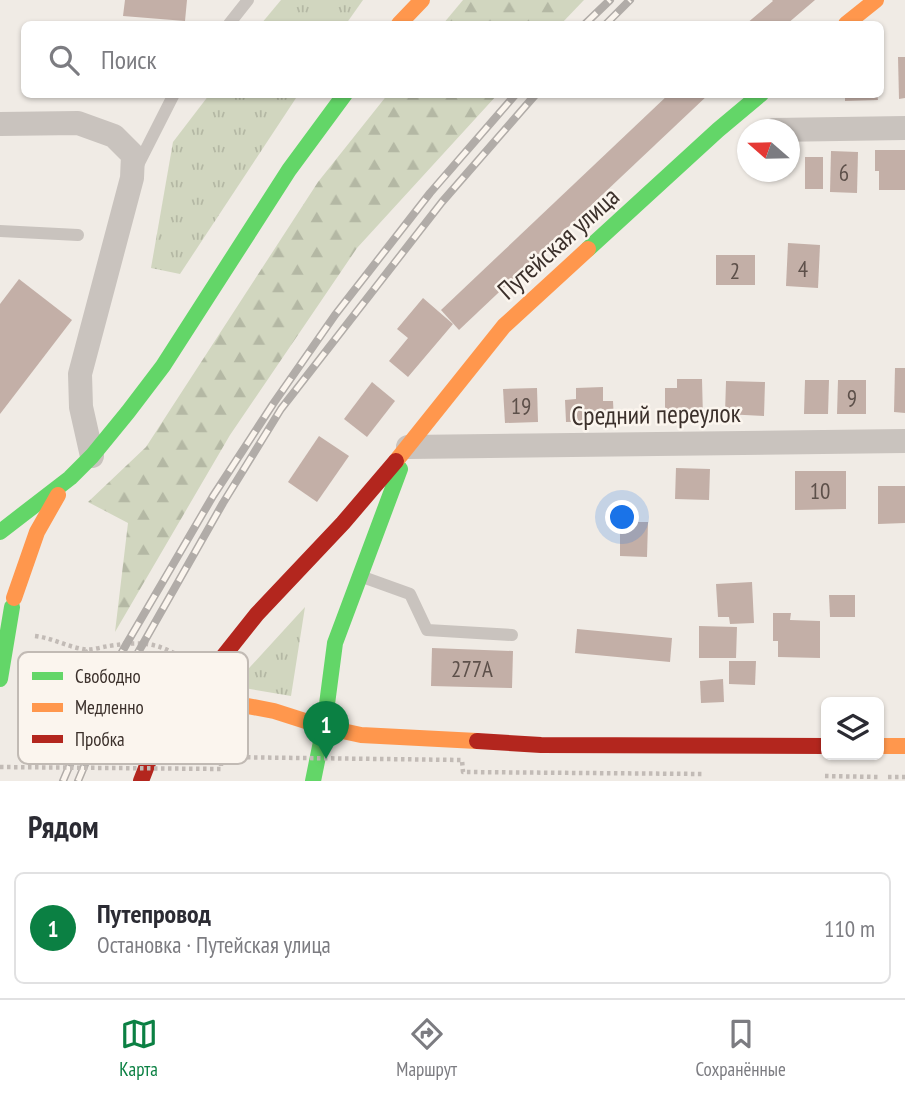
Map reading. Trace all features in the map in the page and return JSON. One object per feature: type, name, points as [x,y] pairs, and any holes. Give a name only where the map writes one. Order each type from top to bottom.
[{"type":"main road","points":[[403,21],[422,0]]},
{"type":"main road","points":[[850,21],[876,0]]},
{"type":"main road","points":[[0,622],[13,603],[37,530],[51,506],[163,366],[289,170],[342,98]]},
{"type":"main road","name":"Путейская улица","points":[[227,652],[257,614],[343,523],[503,326],[756,98]]},
{"type":"main road","name":"Путейская улица","points":[[313,781],[324,727],[335,643],[408,446]]},
{"type":"main road","points":[[0,532],[71,478]]},
{"type":"main road","points":[[0,679],[14,587],[5,569]]},
{"type":"main road","points":[[248,706],[361,735],[541,745],[821,746]]},
{"type":"main road","points":[[884,746],[905,746]]},
{"type":"main road","name":"Путейская улица","points":[[141,781],[148,764]]},
{"type":"street","points":[[0,124],[78,123],[114,136],[133,155],[132,178],[80,374],[81,407],[92,456]]},
{"type":"street","points":[[800,130],[905,128]]},
{"type":"street","points":[[718,130],[737,130]]},
{"type":"street","name":"Средний переулок","points":[[408,446],[905,441]]},
{"type":"lane","points":[[231,21],[248,0]]},
{"type":"lane","points":[[132,178],[172,98]]},
{"type":"lane","points":[[0,231],[78,235]]},
{"type":"lane","points":[[360,576],[410,594],[427,630],[512,635]]},
{"type":"path","points":[[31,635],[51,638],[85,650],[144,642],[175,652]]},
{"type":"path","points":[[248,758],[462,761],[463,772],[704,774]]},
{"type":"path","points":[[0,766],[221,769],[221,764]]},
{"type":"green space","points":[[281,0],[363,0],[348,21],[264,21]]},
{"type":"green space","points":[[463,0],[584,0],[564,21],[446,21]]},
{"type":"green space","points":[[207,98],[296,98],[180,274],[151,268],[173,142]]},
{"type":"green space","points":[[385,98],[494,98],[357,248],[230,435],[115,632],[128,523],[88,502],[146,447],[318,182]]},
{"type":"green space","points":[[305,607],[291,696],[248,689],[248,669]]},
{"type":"building","points":[[125,0],[187,0],[185,21],[123,16]]},
{"type":"building","points":[[815,0],[790,21],[750,21],[773,1]]},
{"type":"building","points":[[898,57],[905,57],[905,98],[899,99]]},
{"type":"building","points":[[665,98],[705,98],[459,330],[441,310]]},
{"type":"building","points":[[845,98],[878,100],[845,101]]},
{"type":"building","points":[[875,150],[905,150],[905,190],[879,190]]},
{"type":"building","points":[[831,151],[858,152],[857,193],[830,192]]},
{"type":"building","points":[[805,157],[823,157],[823,189],[805,189]]},
{"type":"building","points":[[788,243],[820,245],[818,288],[786,286]]},
{"type":"building","points":[[716,255],[755,255],[755,285],[716,285]]},
{"type":"building","points":[[19,279],[72,320],[0,414],[0,304]]},
{"type":"building","points":[[423,298],[453,324],[408,377],[389,361],[408,338],[397,329]]},
{"type":"building","points":[[895,368],[905,368],[905,413],[894,412]]},
{"type":"building","points":[[677,379],[702,379],[703,418],[677,418],[677,409],[665,409],[665,388],[677,388]]},
{"type":"building","points":[[805,380],[829,380],[828,414],[804,414]]},
{"type":"building","points":[[838,380],[866,380],[866,414],[837,414]]},
{"type":"building","points":[[726,381],[765,382],[764,416],[725,414]]},
{"type":"building","points":[[372,382],[395,401],[367,437],[344,419]]},
{"type":"building","points":[[603,387],[603,401],[613,401],[614,421],[566,422],[565,400],[576,399],[576,388]]},
{"type":"building","points":[[537,388],[538,422],[505,423],[503,389]]},
{"type":"building","points":[[319,436],[349,456],[317,502],[288,482]]},
{"type":"building","points":[[676,468],[710,469],[709,500],[675,499]]},
{"type":"building","points":[[795,471],[846,471],[846,509],[795,510]]},
{"type":"building","points":[[878,486],[905,486],[905,523],[878,524]]},
{"type":"building","points":[[620,522],[648,522],[647,557],[620,556]]},
{"type":"building","points":[[752,582],[754,623],[730,624],[729,617],[718,617],[716,584]]},
{"type":"building","points":[[829,595],[855,595],[855,617],[830,617]]},
{"type":"building","points":[[773,613],[791,613],[790,620],[820,621],[820,658],[778,657],[778,641],[773,641]]},
{"type":"building","points":[[699,626],[737,627],[736,658],[699,658]]},
{"type":"building","points":[[577,629],[672,638],[670,662],[575,653]]},
{"type":"building","points":[[432,648],[513,651],[512,688],[431,686]]},
{"type":"building","points":[[729,661],[756,661],[755,685],[729,684]]},
{"type":"building","points":[[723,679],[724,702],[701,703],[700,681]]},
{"type":"railway","points":[[588,21],[610,0]]},
{"type":"railway","points":[[609,21],[630,0]]},
{"type":"railway","points":[[122,652],[213,496],[335,315],[430,193],[513,98]]},
{"type":"railway","points":[[138,652],[223,503],[281,409],[442,202],[533,98]]},
{"type":"railway","points":[[63,781],[70,764]]},
{"type":"railway","points":[[78,781],[85,764]]},
{"type":"traffic: fast","points":[[0,532],[70,478],[128,412],[163,366],[289,170],[342,98]]},
{"type":"traffic: fast","points":[[588,249],[756,98]]},
{"type":"traffic: fast","points":[[313,781],[324,727],[335,643],[400,469]]},
{"type":"traffic: fast","points":[[0,679],[12,607]]},
{"type":"traffic: slow","points":[[402,21],[422,0]]},
{"type":"traffic: slow","points":[[850,21],[876,0]]},
{"type":"traffic: slow","points":[[396,461],[504,326],[588,249]]},
{"type":"traffic: slow","points":[[14,598],[37,532],[58,495]]},
{"type":"traffic: slow","points":[[248,706],[361,735],[477,741]]},
{"type":"traffic: slow","points":[[884,746],[905,746]]},
{"type":"traffic: jam","points":[[227,652],[257,614],[343,523],[396,461]]},
{"type":"traffic: jam","points":[[477,741],[541,745],[821,746]]},
{"type":"traffic: jam","points":[[141,781],[148,764]]},
{"type":"place","name":"Путепровод","points":[[326,759]]}]
